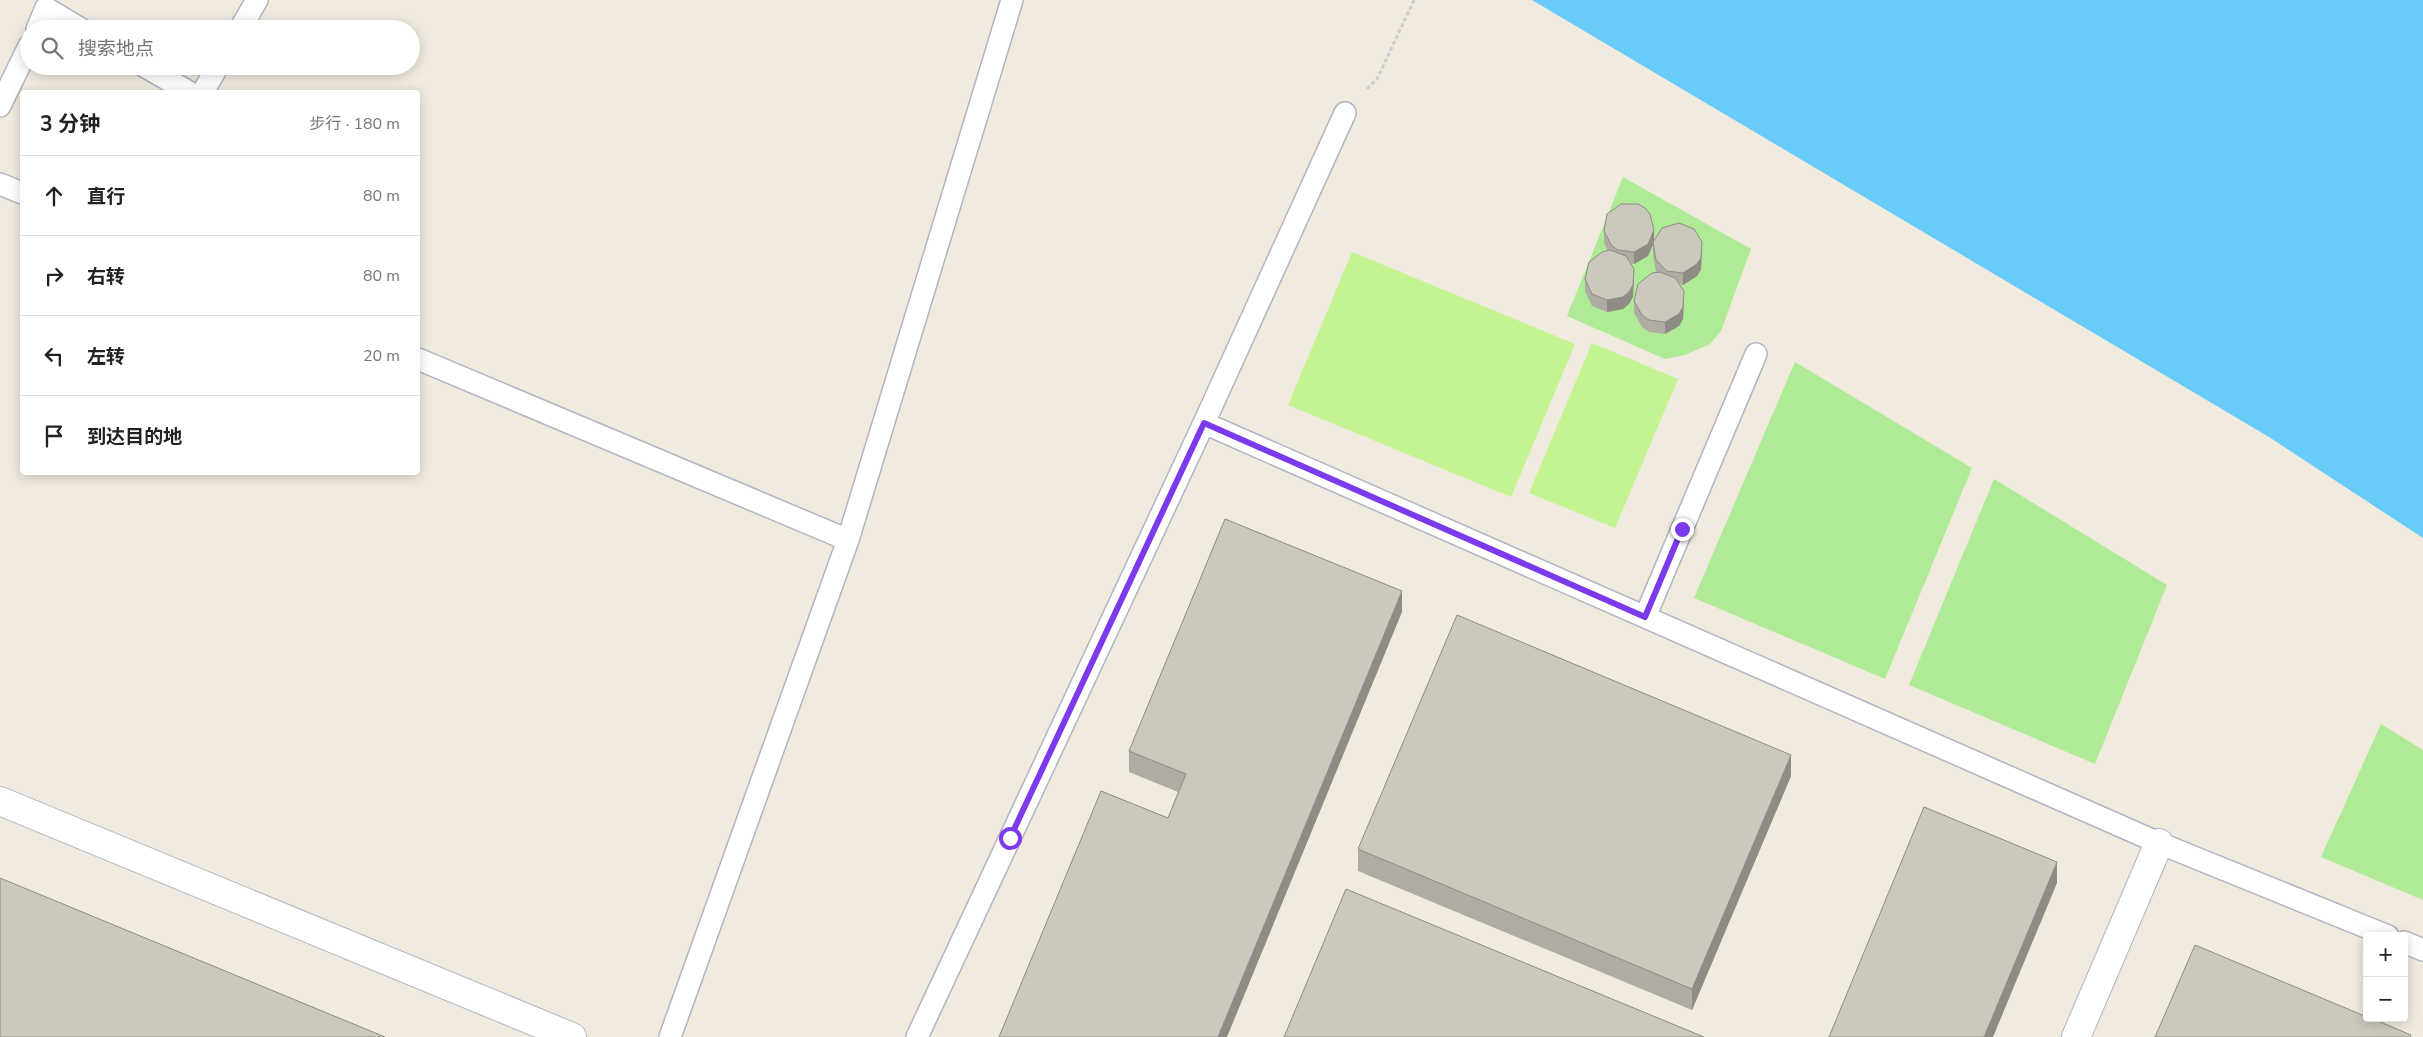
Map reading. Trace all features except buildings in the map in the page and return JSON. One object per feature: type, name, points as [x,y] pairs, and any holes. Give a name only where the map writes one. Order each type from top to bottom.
[{"type":"street","points":[[0,801],[572,1037]]},
{"type":"street","points":[[2076,1037],[2159,843]]},
{"type":"lane","points":[[245,20],[257,0]]},
{"type":"lane","points":[[670,1037],[848,540],[1012,0]]},
{"type":"lane","points":[[41,20],[46,8],[66,20]]},
{"type":"lane","points":[[0,106],[20,65]]},
{"type":"lane","points":[[160,75],[186,90]]},
{"type":"lane","points":[[204,90],[213,75]]},
{"type":"lane","points":[[917,1037],[1204,423],[1345,113]]},
{"type":"lane","points":[[0,184],[20,192]]},
{"type":"lane","points":[[1645,617],[1756,354]]},
{"type":"lane","points":[[420,360],[848,540]]},
{"type":"lane","points":[[1204,423],[2159,843],[2378,932]]},
{"type":"lane","points":[[2408,944],[2423,950]]},
{"type":"path","points":[[1345,113],[1377,79],[1414,0]]},
{"type":"green space","points":[[1623,177],[1751,249],[1721,331],[1710,344],[1685,355],[1665,359],[1567,316]]},
{"type":"green space","points":[[1352,252],[1575,344],[1511,497],[1288,405]]},
{"type":"green space","points":[[1592,343],[1678,379],[1615,528],[1529,493]]},
{"type":"green space","points":[[1795,362],[1972,468],[1885,679],[1694,598]]},
{"type":"green space","points":[[1994,479],[2167,585],[2095,764],[1909,685]]},
{"type":"green space","points":[[2381,724],[2423,750],[2423,900],[2321,857]]},
{"type":"water","points":[[1532,0],[2423,0],[2423,538],[2269,437]]},
{"type":"route","points":[[1010,838],[1204,423],[1645,617],[1682,529]]}]
